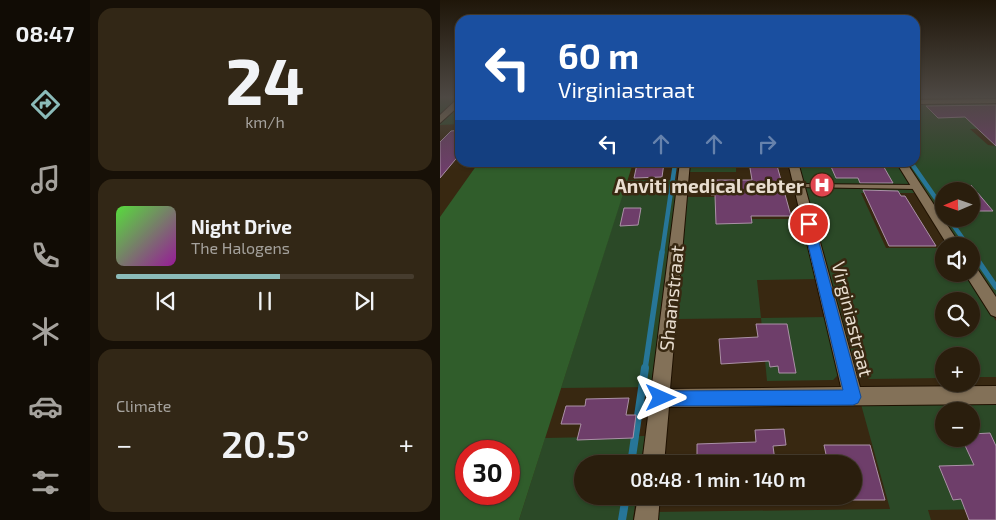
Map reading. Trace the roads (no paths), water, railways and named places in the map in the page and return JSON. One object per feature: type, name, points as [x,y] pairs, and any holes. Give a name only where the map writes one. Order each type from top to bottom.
[{"type":"street","name":"Shaanstraat","points":[[654,455],[685,167]]},
{"type":"street","name":"Virginiastraat","points":[[794,167],[853,397]]},
{"type":"street","points":[[904,167],[949,237]]},
{"type":"street","points":[[978,282],[996,310]]},
{"type":"street","points":[[661,398],[996,395]]},
{"type":"street","points":[[646,520],[648,505]]},
{"type":"lane","points":[[799,186],[917,186]]},
{"type":"waterway","points":[[662,253],[675,167]]},
{"type":"waterway","points":[[914,167],[935,197]]},
{"type":"waterway","points":[[955,228],[962,237]]},
{"type":"waterway","points":[[645,369],[662,252]]},
{"type":"waterway","points":[[980,264],[996,287]]},
{"type":"waterway","points":[[632,455],[645,368]]},
{"type":"waterway","points":[[622,520],[624,505]]},
{"type":"place","name":"Anviti medical cebter","points":[[822,185]]}]
